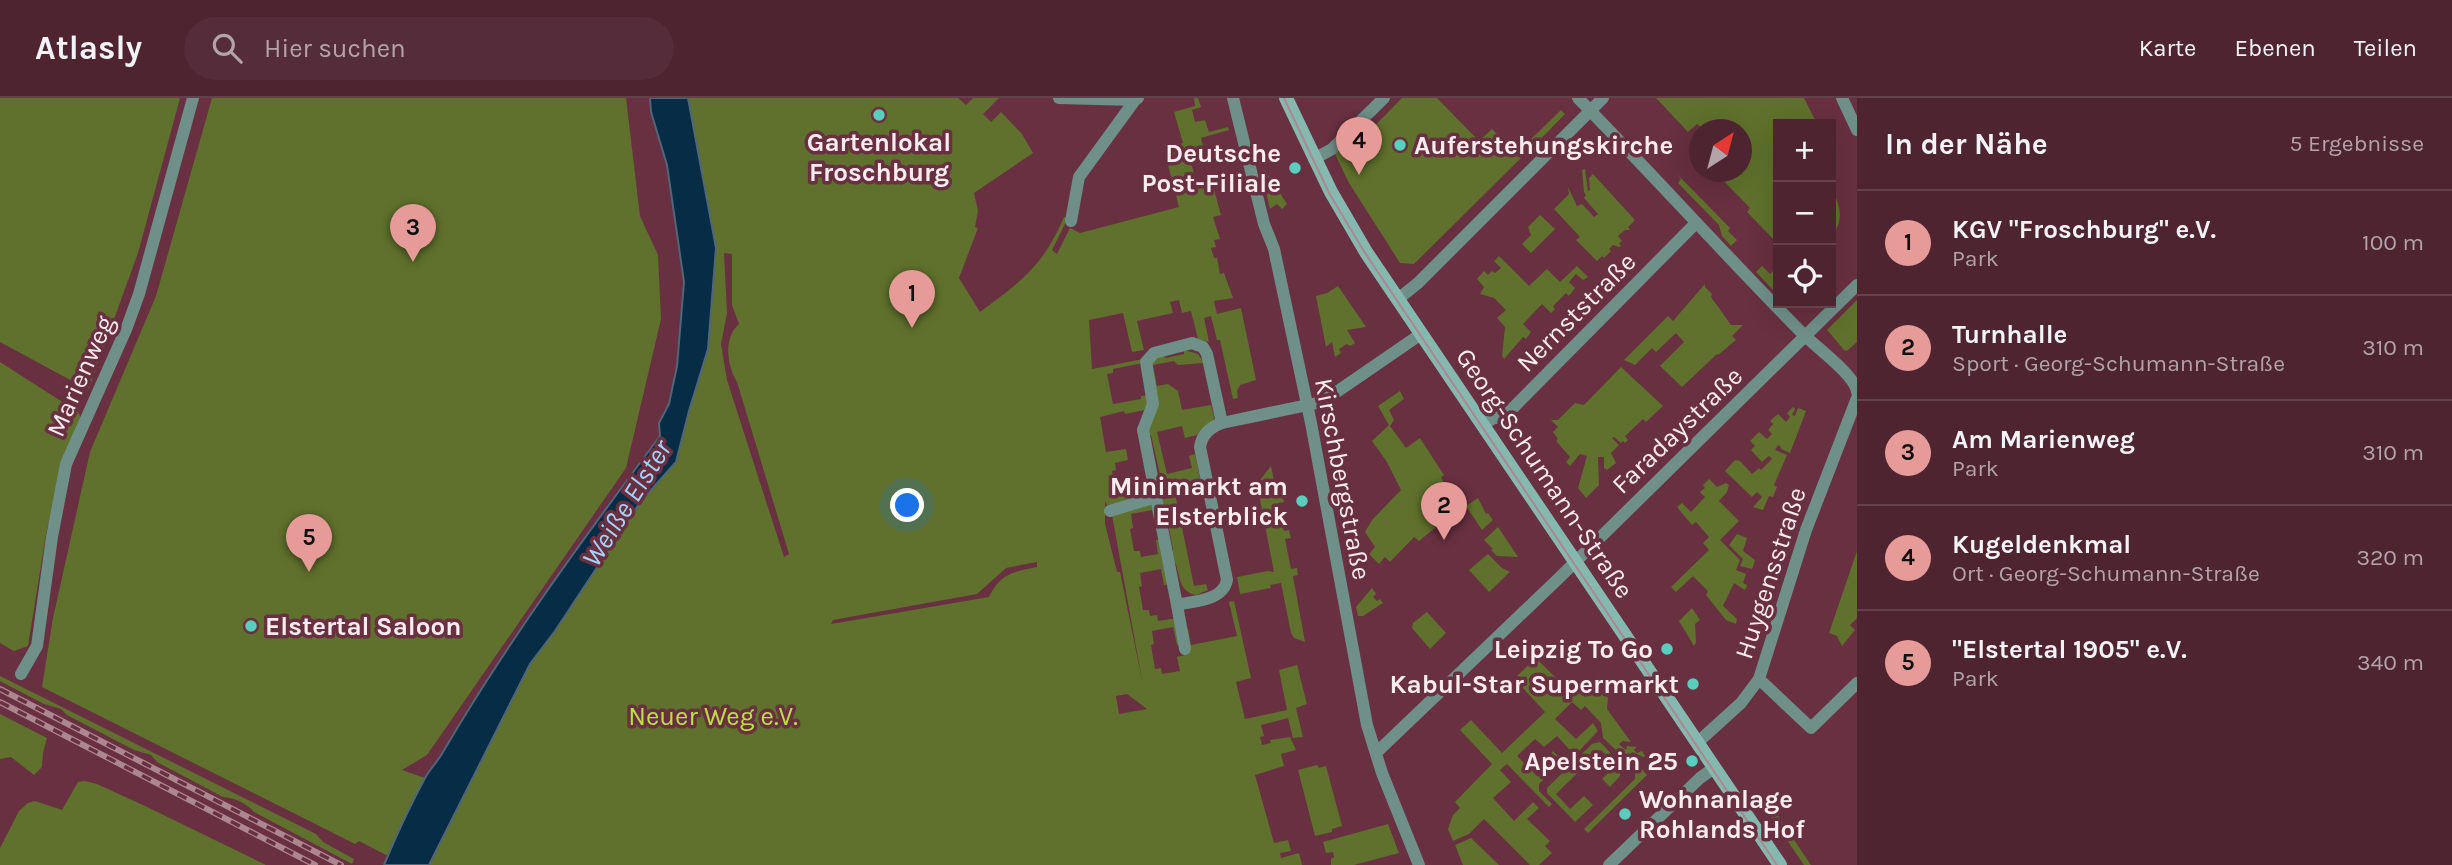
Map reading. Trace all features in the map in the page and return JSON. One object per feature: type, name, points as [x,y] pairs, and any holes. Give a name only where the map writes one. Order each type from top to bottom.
[{"type":"main road","name":"Georg-Schumann-Straße","points":[[1286,98],[1314,159],[1348,222],[1780,865]]},
{"type":"street","name":"Marienweg","points":[[21,674],[37,646],[52,537],[66,464],[139,295],[192,98]]},
{"type":"street","points":[[1059,98],[1137,99]]},
{"type":"street","name":"Kirschbergstraße","points":[[1233,98],[1264,224],[1274,249],[1307,406],[1367,725],[1419,865]]},
{"type":"street","points":[[1314,159],[1332,149],[1384,98]]},
{"type":"street","points":[[1578,98],[1805,337],[1848,376],[1856,385],[1857,392]]},
{"type":"street","points":[[1398,299],[1418,283],[1603,98]]},
{"type":"street","points":[[1842,98],[1857,130]]},
{"type":"street","points":[[1071,221],[1079,177],[1137,99]]},
{"type":"street","name":"Nernststraße","points":[[1483,425],[1507,414],[1696,223]]},
{"type":"street","name":"Faradaystraße","points":[[1376,753],[1857,285]]},
{"type":"street","points":[[1177,605],[1216,596],[1226,585],[1200,447],[1208,430],[1222,423],[1322,402],[1421,334]]},
{"type":"street","points":[[1185,649],[1143,430],[1153,404],[1146,365],[1150,355],[1192,343],[1203,347],[1207,354],[1222,423]]},
{"type":"street","points":[[1848,376],[1857,365]]},
{"type":"street","name":"Huygensstraße","points":[[1697,743],[1741,703],[1759,679],[1806,530],[1857,398]]},
{"type":"street","points":[[1110,511],[1156,497]]},
{"type":"street","points":[[1759,679],[1811,728],[1857,683]]},
{"type":"street","points":[[1609,865],[1697,780],[1714,768]]},
{"type":"green space","points":[[0,98],[180,98],[138,253],[89,388],[0,342]]},
{"type":"green space","points":[[212,98],[626,98],[640,216],[658,255],[661,319],[626,468],[427,755],[402,770],[425,778],[388,856],[359,841],[355,844],[42,687],[53,618],[90,452],[156,296]]},
{"type":"green space","name":"Neuer Weg e.V.","points":[[688,98],[958,98],[966,105],[973,98],[999,98],[983,114],[991,122],[1001,112],[1022,134],[1033,153],[974,193],[978,211],[975,227],[978,228],[959,278],[980,312],[1030,271],[1048,248],[1064,217],[1068,218],[1052,250],[1057,254],[1070,228],[1080,233],[1179,207],[1164,149],[1183,143],[1174,112],[1195,106],[1194,98],[1198,98],[1201,107],[1192,110],[1195,122],[1205,120],[1209,132],[1228,127],[1229,130],[1201,138],[1204,150],[1189,155],[1198,189],[1213,186],[1221,215],[1213,217],[1220,239],[1214,240],[1216,247],[1211,248],[1214,258],[1217,258],[1220,274],[1224,273],[1233,298],[1214,301],[1217,314],[1241,308],[1256,380],[1240,385],[1238,398],[1233,399],[1220,340],[1217,340],[1211,316],[1204,318],[1209,342],[1198,339],[1191,311],[1182,313],[1179,300],[1170,302],[1173,313],[1137,321],[1144,350],[1132,352],[1123,313],[1089,320],[1092,369],[1143,359],[1143,363],[1113,369],[1113,373],[1107,374],[1113,404],[1141,399],[1141,396],[1148,395],[1149,403],[1145,410],[1125,414],[1124,411],[1100,417],[1106,452],[1126,449],[1128,460],[1115,463],[1116,470],[1112,471],[1116,493],[1122,495],[1151,491],[1152,495],[1107,506],[1105,501],[1105,524],[1117,572],[1120,572],[1143,685],[1112,515],[1154,503],[1158,526],[1155,526],[1152,510],[1131,514],[1133,528],[1130,529],[1134,551],[1140,551],[1141,557],[1158,554],[1156,540],[1162,539],[1170,584],[1164,585],[1161,569],[1140,573],[1142,586],[1139,587],[1143,610],[1149,610],[1150,616],[1157,615],[1158,621],[1177,618],[1179,644],[1177,645],[1173,627],[1152,631],[1155,669],[1161,668],[1162,674],[1180,671],[1177,657],[1189,654],[1184,628],[1188,629],[1191,645],[1237,636],[1229,602],[1234,601],[1251,678],[1236,682],[1245,719],[1287,710],[1279,670],[1297,665],[1307,704],[1296,708],[1303,737],[1293,738],[1288,718],[1261,725],[1264,736],[1260,737],[1262,745],[1271,743],[1270,740],[1290,737],[1296,750],[1281,754],[1284,766],[1255,775],[1274,843],[1288,840],[1291,851],[1280,853],[1281,858],[1299,853],[1302,865],[429,865],[530,664],[639,504],[676,462],[708,349],[716,248]],"holes":[[[724,253],[732,254],[732,305],[739,324],[729,344],[729,360],[789,554],[784,557],[727,380],[721,344],[727,313]],[[1037,562],[1037,567],[1014,572],[1003,578],[989,597],[831,624],[833,620],[977,594],[1006,568]],[[1127,694],[1147,709],[1119,714],[1116,696]]]},
{"type":"green space","points":[[1402,98],[1437,98],[1479,141],[1492,129],[1521,158],[1414,264],[1400,263],[1349,183],[1334,152],[1346,139],[1354,147]]},
{"type":"green space","points":[[1656,98],[1804,98],[1814,119],[1773,119],[1773,239],[1747,212],[1750,208],[1725,182],[1752,182],[1752,119],[1689,119],[1688,132]]},
{"type":"green space","points":[[1561,110],[1565,114],[1528,152],[1523,147]]},
{"type":"green space","points":[[1585,169],[1588,191],[1589,178],[1593,174],[1635,220],[1628,227],[1630,230],[1625,230],[1618,236],[1622,241],[1619,243],[1621,246],[1613,245],[1604,258],[1602,256],[1597,261],[1576,240],[1580,237],[1554,209],[1569,194],[1568,187],[1577,206],[1582,204],[1594,217],[1598,214],[1584,198],[1586,195],[1582,170]]},
{"type":"green space","points":[[1265,170],[1287,204],[1282,209],[1277,204],[1270,209],[1261,172]]},
{"type":"green space","points":[[1676,173],[1730,228],[1728,231],[1737,240],[1731,246],[1722,236],[1719,225],[1678,183],[1681,179]]},
{"type":"green space","points":[[1836,198],[1840,212],[1836,229]]},
{"type":"green space","points":[[1540,215],[1555,229],[1531,253],[1522,244],[1531,235],[1528,227]]},
{"type":"green space","points":[[1499,256],[1529,286],[1547,269],[1560,282],[1577,266],[1588,277],[1583,280],[1576,274],[1569,282],[1575,288],[1569,296],[1566,293],[1553,306],[1555,309],[1551,313],[1542,304],[1523,324],[1531,332],[1526,339],[1523,337],[1504,359],[1505,327],[1497,318],[1506,310],[1494,298],[1480,294],[1484,287],[1477,279],[1484,271],[1488,275],[1501,268],[1494,261]]},
{"type":"green space","points":[[1762,266],[1770,274],[1773,271],[1773,290],[1756,272]]},
{"type":"green space","points":[[1705,284],[1731,325],[1743,325],[1732,336],[1736,340],[1682,387],[1660,366],[1684,342],[1676,333],[1656,352],[1652,348],[1635,365],[1624,360],[1668,316],[1673,321]]},
{"type":"green space","points":[[1338,286],[1366,327],[1347,330],[1355,343],[1339,349],[1341,353],[1335,357],[1332,342],[1326,347],[1316,296]]},
{"type":"green space","points":[[1857,300],[1857,342],[1845,351],[1827,330]]},
{"type":"green space","points":[[1184,350],[1198,354],[1204,363],[1178,365],[1174,361],[1153,365],[1157,386],[1168,384],[1178,391],[1182,410],[1211,405],[1215,421],[1197,435],[1185,438],[1182,426],[1157,432],[1167,474],[1192,468],[1189,456],[1195,454],[1201,483],[1159,493],[1157,481],[1160,475],[1151,435],[1147,435],[1151,362],[1162,355],[1166,358],[1184,354]]},
{"type":"green space","points":[[0,362],[78,412],[81,418],[62,463],[46,534],[28,646],[14,651],[0,643]]},
{"type":"green space","points":[[1621,367],[1663,406],[1646,422],[1643,419],[1625,436],[1628,440],[1625,443],[1612,438],[1619,445],[1611,453],[1616,463],[1607,470],[1604,468],[1604,457],[1598,457],[1599,485],[1586,498],[1578,488],[1587,456],[1580,454],[1570,466],[1566,462],[1570,457],[1556,441],[1558,439],[1553,432],[1558,427],[1551,420],[1558,420],[1575,403],[1584,405]]},
{"type":"green space","points":[[1400,391],[1404,399],[1389,410],[1394,420],[1390,426],[1406,448],[1420,438],[1444,475],[1441,477],[1445,489],[1443,498],[1427,514],[1436,527],[1419,541],[1414,537],[1390,562],[1385,557],[1379,564],[1369,554],[1375,547],[1365,532],[1372,520],[1401,490],[1387,462],[1372,441],[1389,425],[1378,406]]},
{"type":"green space","points":[[1793,407],[1795,409],[1792,415],[1795,416],[1798,408],[1806,411],[1790,453],[1778,445],[1775,450],[1787,455],[1774,485],[1777,487],[1773,497],[1769,496],[1763,510],[1753,507],[1762,497],[1757,492],[1752,497],[1725,471],[1735,460],[1740,461],[1752,474],[1759,468],[1761,470],[1772,459],[1769,456],[1762,462],[1751,450],[1755,446],[1750,441],[1759,432],[1767,439],[1772,434],[1768,430],[1773,424],[1770,421],[1778,414],[1786,422],[1790,417],[1787,413]]},
{"type":"green space","points":[[1271,466],[1277,495],[1282,495],[1284,502],[1278,503],[1284,531],[1289,530],[1291,538],[1285,539],[1291,569],[1297,568],[1298,575],[1293,576],[1305,642],[1294,638],[1291,633],[1281,583],[1270,585],[1271,588],[1240,594],[1237,577],[1274,572],[1257,484]]},
{"type":"green space","points":[[1709,479],[1717,487],[1726,483],[1729,485],[1719,501],[1739,521],[1720,540],[1740,560],[1736,570],[1746,574],[1743,583],[1747,585],[1745,590],[1734,583],[1723,606],[1737,619],[1736,624],[1726,620],[1706,595],[1708,591],[1693,576],[1676,592],[1671,587],[1709,550],[1703,543],[1709,537],[1696,522],[1692,525],[1677,507],[1682,503],[1691,512],[1705,497],[1700,492]]},
{"type":"green space","points":[[1204,490],[1205,495],[1201,496],[1200,492],[1176,498],[1194,586],[1206,584],[1208,590],[1196,595],[1184,589],[1171,556],[1173,549],[1165,509],[1160,500]]},
{"type":"green space","points":[[1478,498],[1486,514],[1493,520],[1482,530],[1466,506]]},
{"type":"green space","points":[[1498,527],[1518,557],[1497,556],[1484,540]]},
{"type":"green space","points":[[1737,534],[1747,538],[1743,551],[1755,560],[1752,569],[1740,566],[1743,559],[1729,545]]},
{"type":"green space","points":[[1857,551],[1857,618],[1850,625],[1855,630],[1842,646],[1837,636],[1829,633]]},
{"type":"green space","points":[[1488,554],[1510,572],[1489,592],[1469,570]]},
{"type":"green space","points":[[1372,588],[1376,594],[1373,597],[1383,603],[1363,616],[1358,616],[1356,607]]},
{"type":"green space","points":[[1692,608],[1700,620],[1695,624],[1694,646],[1679,621]]},
{"type":"green space","points":[[1427,612],[1446,633],[1430,649],[1412,628],[1413,623]]},
{"type":"green space","points":[[1536,658],[1567,689],[1575,682],[1581,688],[1598,676],[1603,683],[1599,686],[1608,698],[1607,709],[1631,742],[1623,741],[1619,744],[1626,750],[1627,746],[1637,747],[1634,750],[1637,753],[1642,751],[1645,756],[1643,757],[1632,752],[1630,755],[1647,775],[1588,833],[1584,829],[1635,779],[1635,768],[1603,738],[1601,723],[1585,706],[1581,710],[1572,702],[1555,719],[1576,739],[1593,723],[1598,731],[1579,751],[1569,749],[1557,736],[1544,747],[1535,739],[1517,756],[1538,777],[1556,760],[1551,755],[1553,751],[1563,761],[1539,784],[1539,791],[1552,804],[1549,807],[1507,764],[1500,770],[1511,782],[1493,798],[1514,821],[1533,802],[1539,808],[1527,819],[1550,841],[1545,846],[1552,853],[1539,865],[1530,865],[1484,819],[1469,834],[1453,841],[1448,829],[1453,815],[1460,808],[1455,802],[1492,764],[1460,730],[1471,720],[1502,753],[1545,712],[1522,687],[1525,684],[1517,676]]},
{"type":"green space","points":[[0,676],[316,834],[323,842],[354,859],[352,864],[240,802],[223,797],[157,762],[151,755],[134,750],[67,715],[61,709],[44,704],[0,681]]},
{"type":"green space","points":[[0,714],[47,738],[42,767],[34,775],[11,757],[0,759]]},
{"type":"green space","points":[[1600,742],[1620,763],[1620,776],[1610,787],[1602,779],[1616,765],[1601,750],[1556,794],[1570,809],[1584,796],[1593,805],[1575,822],[1547,793],[1547,788],[1592,744]]},
{"type":"green space","points":[[1317,765],[1319,768],[1326,766],[1342,826],[1332,829],[1332,832],[1315,836],[1298,770]]},
{"type":"green space","points":[[85,781],[145,806],[266,865],[0,865],[0,848],[19,811],[35,801],[62,810],[78,782]]},
{"type":"green space","points":[[1768,801],[1811,865],[1804,865],[1763,805]]},
{"type":"green space","points":[[1388,824],[1399,853],[1354,865],[1331,865],[1333,852],[1326,853],[1323,842]]},
{"type":"green space","points":[[1471,838],[1499,865],[1463,865],[1455,845]]},
{"type":"water","name":"Weiße Elster","points":[[650,98],[688,98],[716,248],[708,349],[676,462],[641,501],[530,664],[429,865],[384,865],[425,778],[494,670],[575,552],[660,436],[659,423],[669,404],[677,366],[684,282],[667,165],[651,112]]},
{"type":"tram line","points":[[1284,98],[1329,193],[1365,253],[1777,865]]},
{"type":"railway","points":[[0,689],[341,865]]},
{"type":"railway","points":[[0,702],[315,865]]},
{"type":"place","name":"Gartenlokal Froschburg","points":[[879,115]]},
{"type":"place","name":"Auferstehungskirche","points":[[1400,145]]},
{"type":"place","name":"Deutsche Post-Filiale","points":[[1295,168]]},
{"type":"place","name":"Kugeldenkmal","points":[[1359,175]]},
{"type":"place","name":"Am Marienweg","points":[[413,262]]},
{"type":"place","name":"KGV \"Froschburg\" e.V.","points":[[912,328]]},
{"type":"place","name":"Minimarkt am Elsterblick","points":[[1302,501]]},
{"type":"place","name":"Turnhalle","points":[[1444,540]]},
{"type":"place","name":"\"Elstertal 1905\" e.V.","points":[[309,572]]},
{"type":"place","name":"Elstertal Saloon","points":[[251,626]]},
{"type":"place","name":"Leipzig To Go","points":[[1667,649]]},
{"type":"place","name":"Kabul-Star Supermarkt","points":[[1693,684]]},
{"type":"place","name":"Apelstein 25","points":[[1692,761]]},
{"type":"place","name":"Wohnanlage Rohlands Hof","points":[[1625,814]]}]
